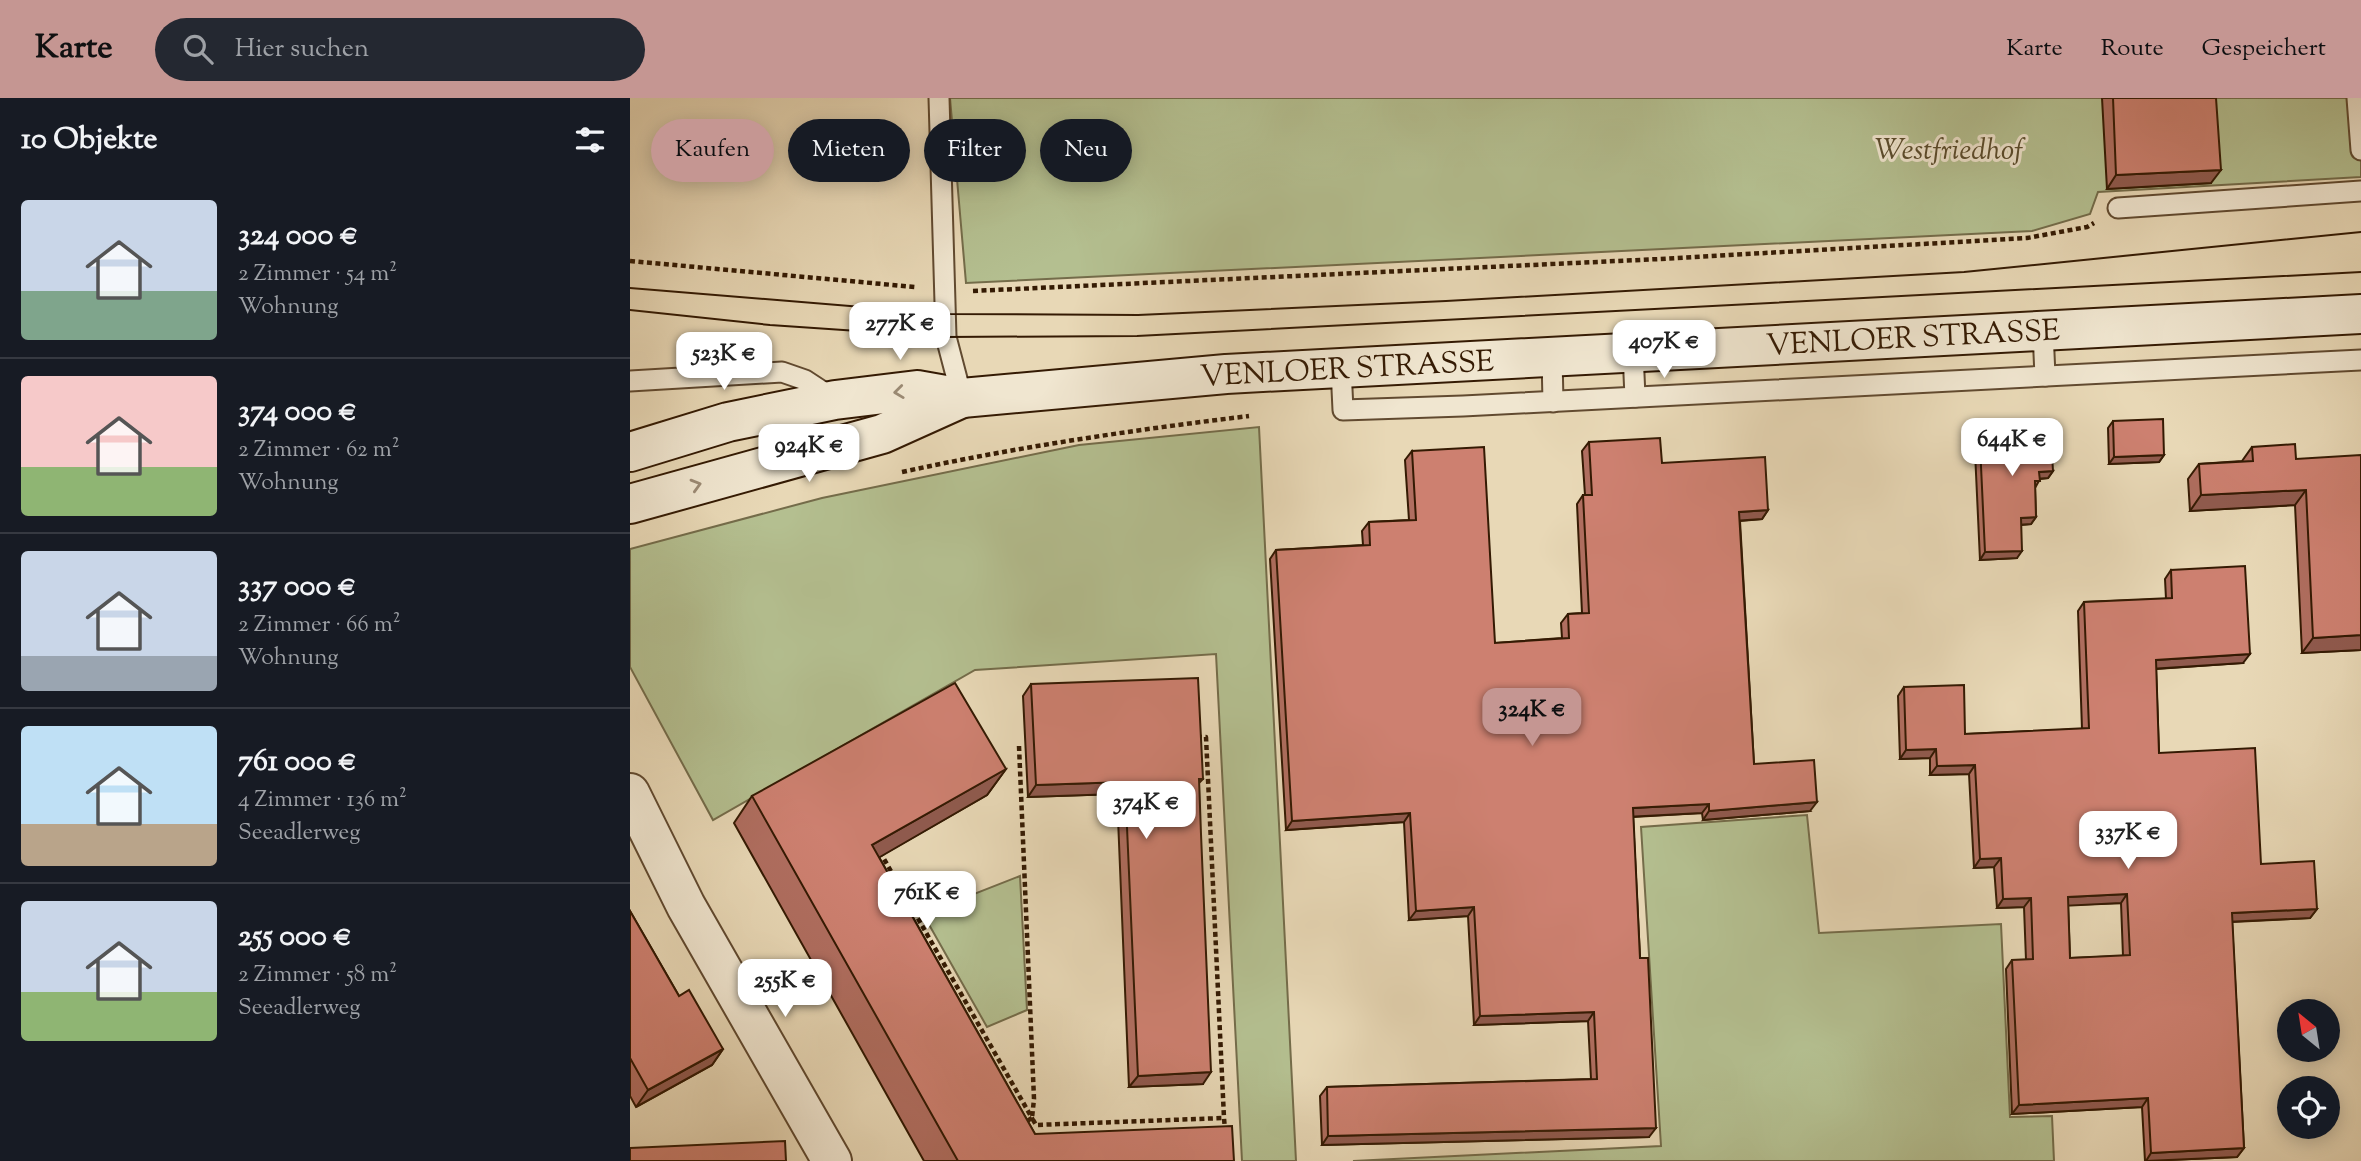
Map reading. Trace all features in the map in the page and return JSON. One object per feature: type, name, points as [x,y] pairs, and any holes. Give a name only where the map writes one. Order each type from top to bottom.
[{"type":"main road","name":"VENLOER STRASSE","points":[[630,452],[728,422],[835,400],[917,390],[962,398],[1226,374],[2361,314]]},
{"type":"main road","name":"VENLOER STRASSE","points":[[630,504],[883,434],[962,398]]},
{"type":"main road","points":[[630,793],[686,906],[832,1161]]},
{"type":"lane","points":[[939,98],[947,337],[962,398]]},
{"type":"lane","points":[[2357,98],[2361,150]]},
{"type":"lane","points":[[2118,208],[2361,191]]},
{"type":"lane","points":[[2043,331],[2045,376]]},
{"type":"lane","points":[[1633,352],[1635,397]]},
{"type":"lane","points":[[1552,357],[1553,401]]},
{"type":"lane","points":[[1341,368],[1343,410],[2361,360]]},
{"type":"lane","points":[[630,381],[782,372],[805,380],[835,400]]},
{"type":"path","points":[[630,261],[969,291],[1646,260],[2027,238],[2087,227],[2118,208]]},
{"type":"path","points":[[896,473],[1118,432],[1256,415]]},
{"type":"path","points":[[1190,738],[1206,737],[1225,1140]]},
{"type":"path","points":[[1019,746],[1034,1099],[1032,1118]]},
{"type":"path","points":[[876,845],[1036,1125],[1224,1118]]},
{"type":"path","points":[[1022,1124],[1032,1118]]},
{"type":"green space","name":"Westfriedhof","points":[[950,98],[2361,98],[2361,177],[2098,192],[2090,214],[2032,231],[966,283],[957,182],[1026,182],[1026,119],[952,119]]},
{"type":"green space","points":[[1259,427],[1296,1161],[1242,1161],[1216,654],[975,670],[713,820],[630,667],[630,549],[822,498],[1079,445]]},
{"type":"green space","points":[[1807,815],[1819,933],[2001,924],[2010,1117],[2052,1116],[2054,1161],[1353,1161],[1661,1146],[1641,827]]},
{"type":"green space","points":[[1020,876],[1027,1010],[987,1027],[923,914]]},
{"type":"building","points":[[2113,98],[2216,98],[2221,170],[2116,175]]},
{"type":"building","points":[[2163,419],[2164,455],[2114,457],[2113,421]]},
{"type":"building","points":[[2050,420],[2053,471],[2039,472],[2040,481],[2035,481],[2036,517],[2021,518],[2022,551],[1985,552],[1979,423]]},
{"type":"building","points":[[1660,438],[1662,463],[1765,457],[1768,510],[1739,512],[1754,764],[1814,760],[1817,802],[1709,811],[1709,804],[1633,808],[1640,958],[1648,958],[1656,1128],[1328,1136],[1327,1087],[1597,1079],[1594,1012],[1480,1016],[1474,907],[1416,911],[1410,813],[1292,821],[1276,550],[1370,545],[1369,522],[1416,520],[1412,451],[1484,447],[1495,643],[1569,638],[1568,614],[1589,613],[1583,495],[1592,495],[1589,442]]},
{"type":"building","points":[[2295,444],[2296,459],[2361,455],[2361,635],[2313,638],[2306,490],[2201,495],[2199,464],[2253,461],[2252,447]]},
{"type":"building","points":[[2245,566],[2250,654],[2156,660],[2159,753],[2255,748],[2261,864],[2314,861],[2317,909],[2232,913],[2244,1148],[2151,1153],[2148,1098],[2019,1105],[2012,960],[2033,959],[2031,898],[2003,899],[2001,858],[1980,859],[1975,765],[1937,766],[1936,749],[1906,750],[1904,687],[1964,685],[1965,734],[2089,728],[2084,602],[2172,598],[2171,570]],"holes":[[[2127,894],[2130,955],[2070,958],[2068,897]]]},
{"type":"building","points":[[1198,678],[1203,779],[1199,779],[1211,1072],[1138,1076],[1125,782],[1036,785],[1031,684]]},
{"type":"building","points":[[955,683],[1006,769],[872,845],[1035,1134],[1232,1126],[1234,1161],[958,1161],[752,796]]},
{"type":"building","points":[[630,911],[679,996],[689,990],[723,1049],[648,1090],[630,1058]]},
{"type":"building","points":[[785,1141],[786,1161],[630,1161],[630,1148]]},
{"type":"tram line","points":[[630,288],[947,314],[1138,315],[1964,272],[2361,232]]},
{"type":"tram line","points":[[630,310],[770,325],[946,337],[1137,336],[2361,272]]}]
